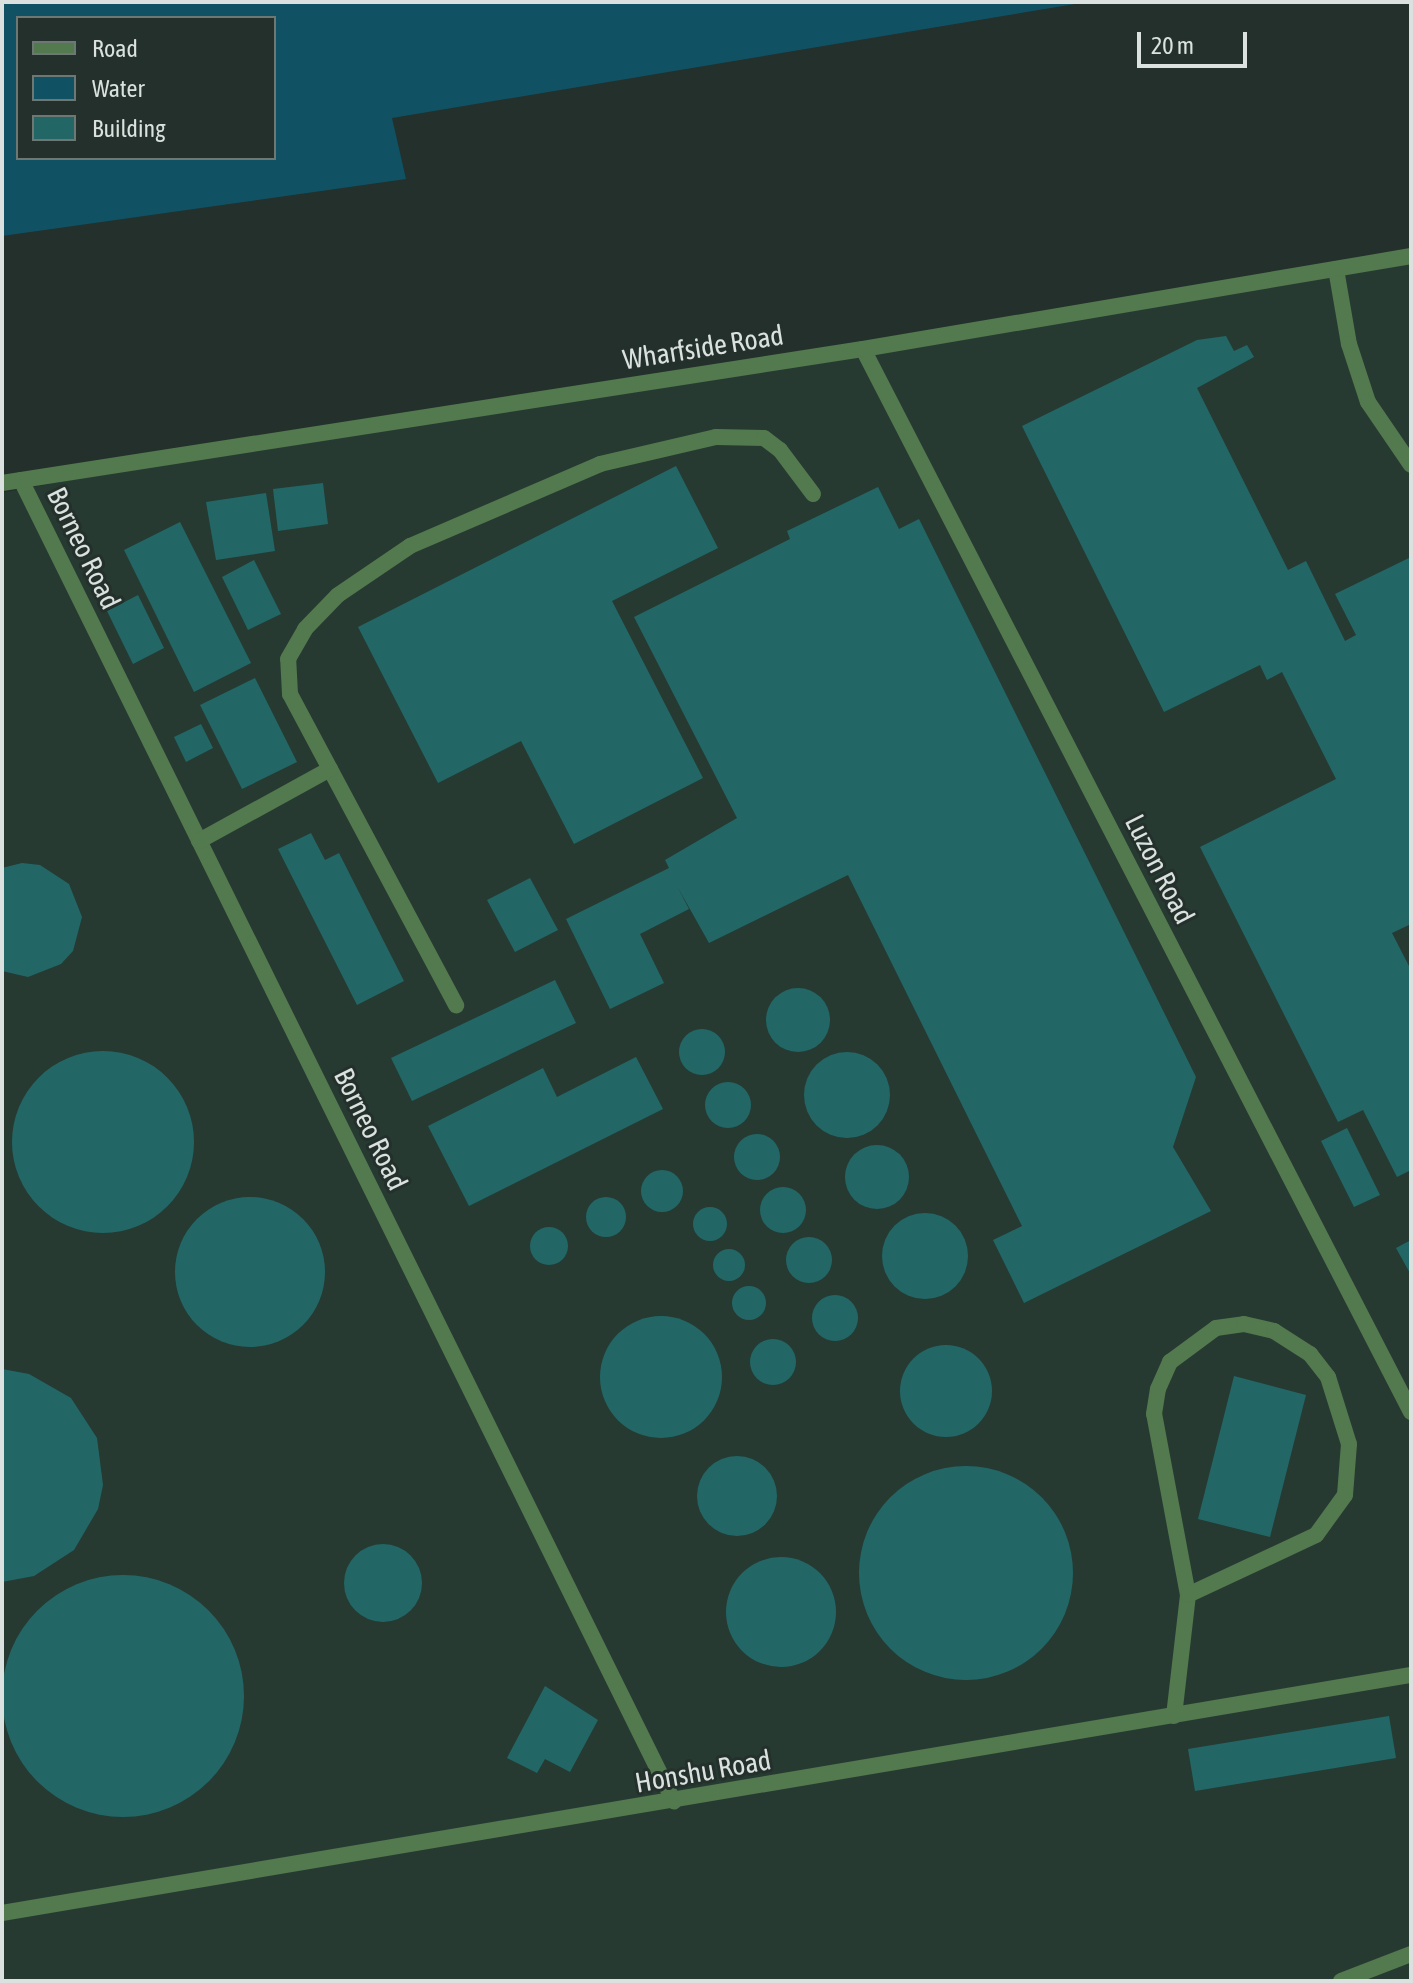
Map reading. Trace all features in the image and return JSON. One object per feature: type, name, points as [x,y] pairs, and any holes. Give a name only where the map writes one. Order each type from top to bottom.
[{"type":"street","name":"Wharfside Road","points":[[2,483],[863,349],[1411,256]]},
{"type":"street","points":[[1336,269],[1349,344],[1368,402],[1411,465]]},
{"type":"street","name":"Luzon Road","points":[[863,349],[1411,1412]]},
{"type":"street","points":[[456,1005],[290,694],[288,659],[305,629],[338,595],[410,546],[600,464],[716,437],[764,438],[780,450],[813,494]]},
{"type":"street","name":"Borneo Road","points":[[21,480],[674,1802]]},
{"type":"street","points":[[199,841],[330,769]]},
{"type":"street","points":[[1174,1716],[1188,1595],[1154,1414],[1158,1389],[1170,1362],[1216,1328],[1244,1324],[1274,1331],[1310,1354],[1328,1377],[1349,1444],[1345,1495],[1316,1535],[1188,1595]]},
{"type":"street","name":"Honshu Road","points":[[2,1913],[674,1802],[1411,1675]]},
{"type":"street","points":[[1341,1981],[1411,1954]]},
{"type":"shaded area","points":[[1411,260],[1411,1981],[2,1981],[2,493],[193,457]]},
{"type":"water","points":[[2,2],[1087,2],[392,118],[406,179],[2,236]]},
{"type":"building","points":[[1226,336],[1234,351],[1247,345],[1254,357],[1197,388],[1288,570],[1306,561],[1345,641],[1356,635],[1335,594],[1411,557],[1411,924],[1392,933],[1411,970],[1411,1170],[1397,1177],[1363,1110],[1338,1122],[1200,847],[1336,779],[1282,672],[1267,680],[1260,665],[1164,712],[1022,426],[1197,340]]},
{"type":"building","points":[[676,466],[718,548],[612,601],[703,778],[574,844],[521,741],[438,783],[358,627]]},
{"type":"building","points":[[323,483],[328,524],[278,531],[273,489]]},
{"type":"building","points":[[878,487],[899,529],[919,519],[1196,1077],[1173,1147],[1211,1211],[1024,1303],[993,1240],[1022,1226],[848,875],[709,943],[677,886],[689,909],[640,934],[664,983],[610,1009],[566,919],[669,868],[665,860],[737,818],[634,617],[790,539],[787,531]]},
{"type":"building","points":[[266,493],[275,551],[216,560],[206,502]]},
{"type":"building","points":[[180,522],[251,663],[194,692],[124,550]]},
{"type":"building","points":[[254,560],[281,614],[248,630],[222,577]]},
{"type":"building","points":[[138,595],[164,648],[133,664],[107,611]]},
{"type":"building","points":[[255,678],[297,762],[242,789],[200,705]]},
{"type":"building","points":[[201,724],[213,748],[186,762],[174,737]]},
{"type":"building","points":[[311,833],[325,860],[339,853],[404,981],[357,1005],[278,849]]},
{"type":"building","points":[[22,863],[40,865],[69,884],[82,917],[73,951],[61,964],[28,977],[2,971],[2,868]]},
{"type":"building","points":[[530,878],[558,930],[515,952],[487,900]]},
{"type":"building","points":[[555,980],[576,1023],[412,1101],[391,1058]]},
{"type":"building","points":[[798,988],[810,990],[821,997],[828,1008],[828,1032],[821,1043],[810,1050],[798,1052],[786,1050],[775,1043],[768,1032],[766,1020],[768,1008],[775,997],[786,990]]},
{"type":"building","points":[[702,1029],[719,1035],[725,1052],[719,1069],[702,1075],[685,1069],[679,1052],[685,1035]]},
{"type":"building","points":[[103,1051],[138,1058],[167,1078],[187,1107],[194,1142],[187,1177],[167,1206],[138,1226],[103,1233],[68,1226],[39,1206],[19,1177],[12,1142],[19,1107],[39,1078],[68,1058]]},
{"type":"building","points":[[839,1052],[855,1052],[878,1064],[887,1078],[890,1095],[887,1112],[878,1126],[855,1138],[839,1138],[823,1131],[811,1119],[804,1103],[804,1087],[811,1071],[823,1059]]},
{"type":"building","points":[[636,1057],[663,1109],[469,1206],[428,1126],[543,1068],[557,1097]]},
{"type":"building","points":[[728,1082],[745,1088],[751,1105],[745,1122],[728,1128],[711,1122],[705,1105],[711,1088]]},
{"type":"building","points":[[1347,1128],[1380,1195],[1354,1207],[1321,1141]]},
{"type":"building","points":[[757,1134],[774,1140],[780,1157],[774,1174],[757,1180],[740,1174],[734,1157],[740,1140]]},
{"type":"building","points":[[877,1145],[889,1147],[900,1154],[907,1165],[907,1189],[900,1200],[889,1207],[877,1209],[865,1207],[854,1200],[847,1189],[845,1177],[847,1165],[854,1154],[865,1147]]},
{"type":"building","points":[[662,1170],[677,1176],[683,1191],[677,1206],[662,1212],[647,1206],[641,1191],[647,1176]]},
{"type":"building","points":[[783,1187],[800,1193],[806,1210],[800,1227],[783,1233],[766,1227],[760,1210],[766,1193]]},
{"type":"building","points":[[250,1197],[279,1203],[303,1219],[319,1243],[325,1272],[319,1301],[303,1325],[279,1341],[250,1347],[221,1341],[197,1325],[181,1301],[175,1272],[181,1243],[197,1219],[221,1203]]},
{"type":"building","points":[[606,1197],[620,1203],[626,1217],[620,1231],[606,1237],[592,1231],[586,1217],[592,1203]]},
{"type":"building","points":[[710,1207],[722,1212],[727,1224],[722,1236],[710,1241],[698,1236],[693,1224],[698,1212]]},
{"type":"building","points":[[917,1213],[933,1213],[956,1225],[965,1239],[968,1256],[965,1273],[956,1287],[933,1299],[917,1299],[901,1292],[889,1280],[882,1264],[882,1248],[889,1232],[901,1220]]},
{"type":"building","points":[[549,1227],[562,1233],[568,1246],[562,1259],[549,1265],[536,1259],[530,1246],[536,1233]]},
{"type":"building","points":[[809,1237],[826,1243],[832,1260],[826,1277],[809,1283],[792,1277],[786,1260],[792,1243]]},
{"type":"building","points":[[1411,1240],[1411,1275],[1396,1248]]},
{"type":"building","points":[[729,1249],[740,1254],[745,1265],[740,1276],[729,1281],[718,1276],[713,1265],[718,1254]]},
{"type":"building","points":[[749,1286],[761,1291],[766,1303],[761,1315],[749,1320],[737,1315],[732,1303],[737,1291]]},
{"type":"building","points":[[835,1295],[852,1301],[858,1318],[852,1335],[835,1341],[818,1335],[812,1318],[818,1301]]},
{"type":"building","points":[[661,1316],[685,1320],[704,1334],[718,1353],[722,1377],[718,1401],[704,1420],[685,1434],[661,1438],[637,1434],[618,1420],[604,1401],[600,1377],[604,1353],[618,1334],[637,1320]]},
{"type":"building","points":[[773,1339],[790,1345],[796,1362],[790,1379],[773,1385],[756,1379],[750,1362],[756,1345]]},
{"type":"building","points":[[946,1345],[963,1349],[978,1359],[988,1374],[992,1391],[988,1408],[978,1423],[963,1433],[946,1437],[929,1433],[914,1423],[904,1408],[900,1391],[904,1374],[914,1359],[929,1349]]},
{"type":"building","points":[[2,1369],[29,1374],[71,1398],[97,1438],[103,1485],[98,1509],[74,1550],[34,1576],[2,1582]]},
{"type":"building","points":[[1234,1376],[1306,1395],[1270,1537],[1198,1519]]},
{"type":"building","points":[[729,1456],[745,1456],[766,1467],[777,1488],[777,1504],[766,1525],[745,1536],[729,1536],[715,1530],[703,1518],[697,1504],[697,1488],[703,1474],[715,1462]]},
{"type":"building","points":[[966,1466],[1007,1474],[1042,1497],[1065,1532],[1073,1573],[1065,1614],[1042,1649],[1007,1672],[966,1680],[925,1672],[890,1649],[867,1614],[859,1573],[867,1532],[890,1497],[925,1474]]},
{"type":"building","points":[[375,1544],[391,1544],[405,1550],[416,1561],[422,1583],[416,1605],[405,1616],[391,1622],[375,1622],[361,1616],[350,1605],[344,1591],[344,1575],[350,1561],[361,1550]]},
{"type":"building","points":[[781,1557],[802,1561],[820,1573],[832,1591],[836,1612],[832,1633],[820,1651],[802,1663],[781,1667],[760,1663],[742,1651],[730,1633],[726,1612],[730,1591],[742,1573],[760,1561]]},
{"type":"building","points":[[123,1575],[147,1577],[169,1584],[209,1610],[235,1650],[242,1672],[242,1720],[235,1742],[209,1782],[169,1808],[147,1815],[123,1817],[99,1815],[77,1808],[37,1782],[11,1742],[4,1720],[2,1696],[4,1672],[11,1650],[37,1610],[77,1584],[99,1577]]},
{"type":"building","points":[[545,1686],[598,1720],[570,1772],[545,1759],[537,1773],[507,1758]]},
{"type":"building","points":[[1389,1716],[1396,1758],[1195,1791],[1188,1749]]}]
